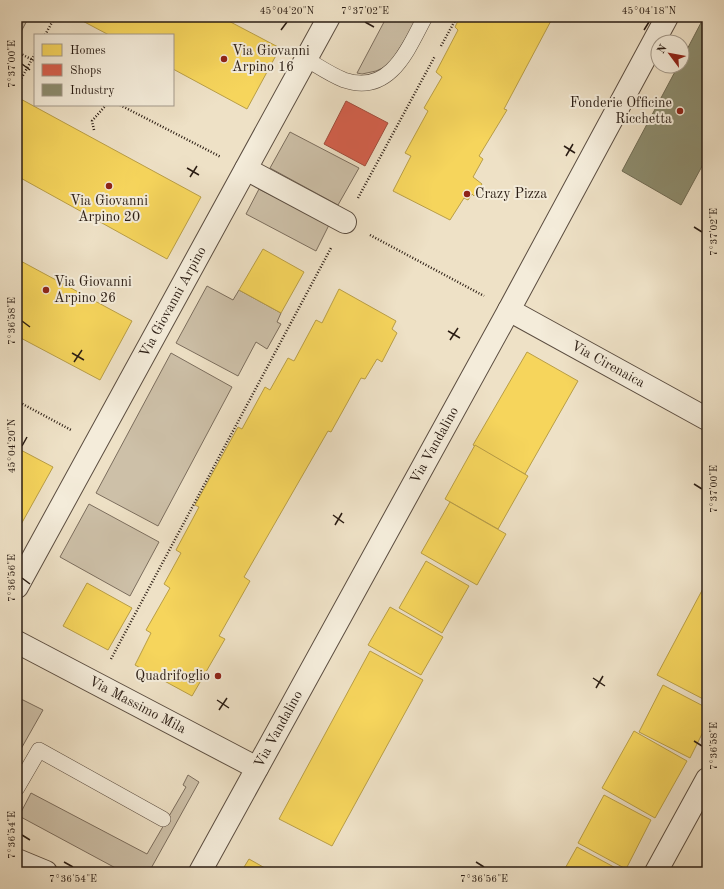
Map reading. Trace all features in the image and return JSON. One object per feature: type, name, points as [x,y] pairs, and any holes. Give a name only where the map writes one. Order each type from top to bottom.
[{"type":"street","name":"Via Giovanni Arpino","points":[[17,587],[329,17]]},
{"type":"street","name":"Via Vandalino","points":[[200,872],[509,310],[667,17]]},
{"type":"street","points":[[246,169],[345,222]]},
{"type":"street","name":"Via Cirenaica","points":[[509,310],[707,419]]},
{"type":"street","name":"Via Massimo Mila","points":[[17,642],[257,768]]},
{"type":"street","points":[[656,872],[707,779]]},
{"type":"street","points":[[17,860],[46,872]]},
{"type":"lane","points":[[306,60],[343,80],[367,84],[379,80],[390,73],[402,59],[425,17]]},
{"type":"lane","points":[[17,788],[40,750],[163,819]]},
{"type":"path","points":[[46,34],[55,17]]},
{"type":"path","points":[[97,684],[457,17]]},
{"type":"path","points":[[17,52],[32,60]]},
{"type":"path","points":[[17,86],[34,56]]},
{"type":"path","points":[[94,130],[92,121],[105,106]]},
{"type":"path","points":[[122,106],[246,169]]},
{"type":"path","points":[[345,222],[509,310]]},
{"type":"path","points":[[17,401],[95,444]]},
{"type":"shaded area","points":[[17,17],[29,17],[17,39]]},
{"type":"shaded area","points":[[376,17],[419,17],[389,65],[376,71],[362,74],[357,73],[384,22]]},
{"type":"shaded area","points":[[290,132],[359,168],[338,205],[270,168]]},
{"type":"shaded area","points":[[259,189],[329,225],[316,251],[246,214]]},
{"type":"shaded area","points":[[207,286],[233,300],[239,290],[281,313],[277,322],[281,324],[267,349],[256,342],[238,376],[176,343]]},
{"type":"shaded area","points":[[171,353],[232,387],[158,526],[96,493]]},
{"type":"shaded area","points":[[89,504],[159,542],[130,596],[60,557]]},
{"type":"shaded area","points":[[17,697],[43,710],[17,756]]},
{"type":"shaded area","points":[[188,775],[199,782],[149,872],[123,872],[19,816],[31,793],[147,854],[186,787],[183,785]]},
{"type":"building: Homes","name":"Via Giovanni Arpino 16","points":[[75,17],[221,17],[280,48],[247,109],[174,70],[174,34],[107,34]]},
{"type":"building: Homes","points":[[460,17],[553,17],[504,109],[507,110],[479,156],[483,159],[473,177],[482,184],[474,196],[472,194],[468,200],[464,198],[450,220],[393,191],[411,156],[405,153],[428,111],[424,108],[442,77],[436,72],[458,30],[455,27]]},
{"type":"building: Homes","name":"Via Giovanni Arpino 20","points":[[17,97],[201,197],[167,259],[17,176]]},
{"type":"building: Homes","points":[[263,249],[304,272],[281,313],[239,290]]},
{"type":"building: Homes","name":"Via Giovanni Arpino 26","points":[[17,259],[132,321],[100,380],[17,336]]},
{"type":"building: Homes","points":[[339,289],[396,321],[392,329],[397,333],[382,362],[377,359],[365,379],[361,378],[331,432],[328,431],[244,577],[250,581],[219,636],[225,639],[192,696],[135,665],[151,633],[146,630],[170,588],[164,584],[181,553],[176,550],[199,507],[195,505],[238,427],[242,429],[265,387],[270,390],[288,358],[294,361],[316,320],[322,323]]},
{"type":"building: Homes","points":[[527,352],[578,381],[525,474],[473,445]]},
{"type":"building: Homes","points":[[475,445],[528,476],[498,529],[445,499]]},
{"type":"building: Homes","points":[[17,448],[53,467],[19,528],[17,527]]},
{"type":"building: Homes","points":[[450,502],[506,534],[477,585],[421,553]]},
{"type":"building: Homes","points":[[426,561],[469,586],[442,633],[399,608]]},
{"type":"building: Homes","points":[[707,581],[707,701],[657,675]]},
{"type":"building: Homes","points":[[87,583],[132,608],[108,650],[63,626]]},
{"type":"building: Homes","points":[[390,607],[443,637],[421,675],[368,645]]},
{"type":"building: Homes","points":[[370,651],[423,680],[332,846],[279,819]]},
{"type":"building: Homes","points":[[663,685],[707,708],[707,724],[690,758],[639,732]]},
{"type":"building: Homes","points":[[634,731],[687,761],[655,818],[602,788]]},
{"type":"building: Homes","points":[[604,795],[651,820],[626,869],[578,843]]},
{"type":"building: Homes","points":[[577,847],[623,872],[563,872]]},
{"type":"building: Homes","points":[[249,859],[272,872],[241,872]]},
{"type":"building: Shops","points":[[346,101],[388,123],[365,166],[324,144]]},
{"type":"building: Industry","name":"Fonderie Officine Ricchetta","points":[[704,17],[707,17],[707,157],[681,205],[622,171],[674,74],[690,74],[690,44]]},
{"type":"place","name":"Via Giovanni Arpino 16","points":[[224,59]]},
{"type":"place","name":"Fonderie Officine Ricchetta","points":[[680,111]]},
{"type":"place","name":"Via Giovanni Arpino 20","points":[[109,186]]},
{"type":"place","name":"Crazy Pizza","points":[[467,194]]},
{"type":"place","name":"Via Giovanni Arpino 26","points":[[46,290]]},
{"type":"place","name":"Quadrifoglio","points":[[218,676]]}]
